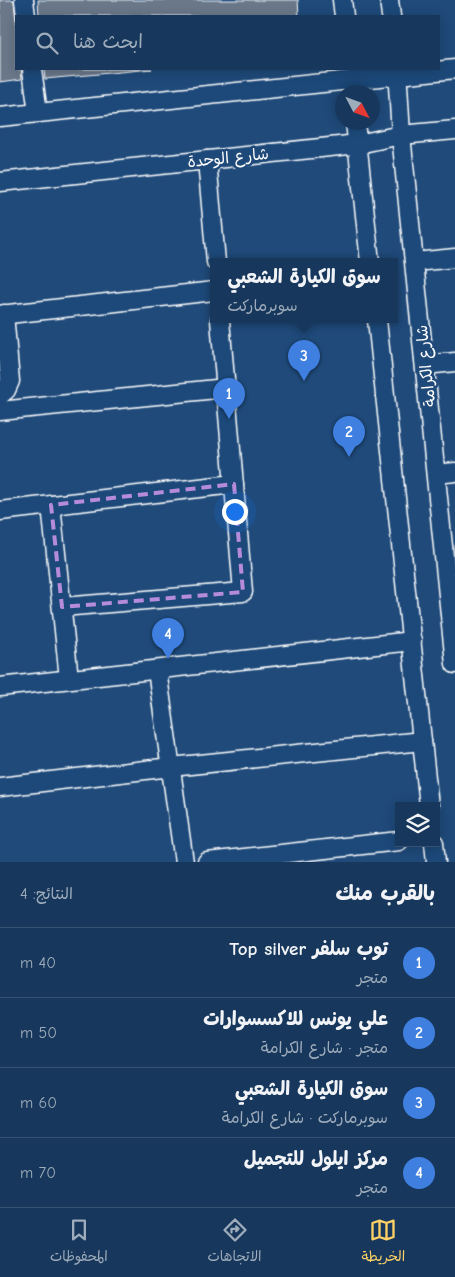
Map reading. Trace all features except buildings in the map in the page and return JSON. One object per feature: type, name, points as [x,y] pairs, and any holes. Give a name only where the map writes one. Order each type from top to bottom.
[{"type":"street","points":[[24,0],[26,15]]},
{"type":"street","points":[[342,0],[344,15]]},
{"type":"street","points":[[389,0],[391,15]]},
{"type":"street","points":[[440,70],[455,69]]},
{"type":"street","points":[[32,70],[38,113]]},
{"type":"street","points":[[0,117],[351,80],[398,72],[436,70]]},
{"type":"street","name":"شارع الكرامة","points":[[398,72],[401,135],[436,474],[451,574],[455,664]]},
{"type":"street","points":[[356,130],[370,258]]},
{"type":"street","name":"شارع الوحدة","points":[[0,182],[358,144],[401,135],[455,130]]},
{"type":"street","points":[[207,160],[216,258]]},
{"type":"street","points":[[415,262],[455,258]]},
{"type":"street","points":[[0,394],[6,390],[10,381],[2,315],[210,291]]},
{"type":"street","points":[[62,607],[242,592],[220,323]]},
{"type":"street","points":[[377,323],[429,802]]},
{"type":"street","points":[[425,365],[455,362]]},
{"type":"street","points":[[0,412],[226,388]]},
{"type":"street","points":[[436,474],[455,472]]},
{"type":"street","points":[[0,511],[234,484]]},
{"type":"street","points":[[51,505],[69,679]]},
{"type":"street","points":[[0,687],[412,641]]},
{"type":"street","points":[[157,670],[184,862]]},
{"type":"street","points":[[0,787],[422,741]]},
{"type":"street","points":[[207,862],[395,841]]},
{"type":"street","points":[[434,847],[436,862]]},
{"type":"highlighted area","points":[[234,484],[243,592],[62,607],[51,505]]},
{"type":"place","name":"سوق الكيارة الشعبي","points":[[304,381]]},
{"type":"place","name":"توب سلفر Top silver","points":[[229,419]]},
{"type":"place","name":"علي يونس للاكسسوارات","points":[[349,457]]},
{"type":"place","name":"مركز ايلول للتجميل","points":[[168,659]]}]
